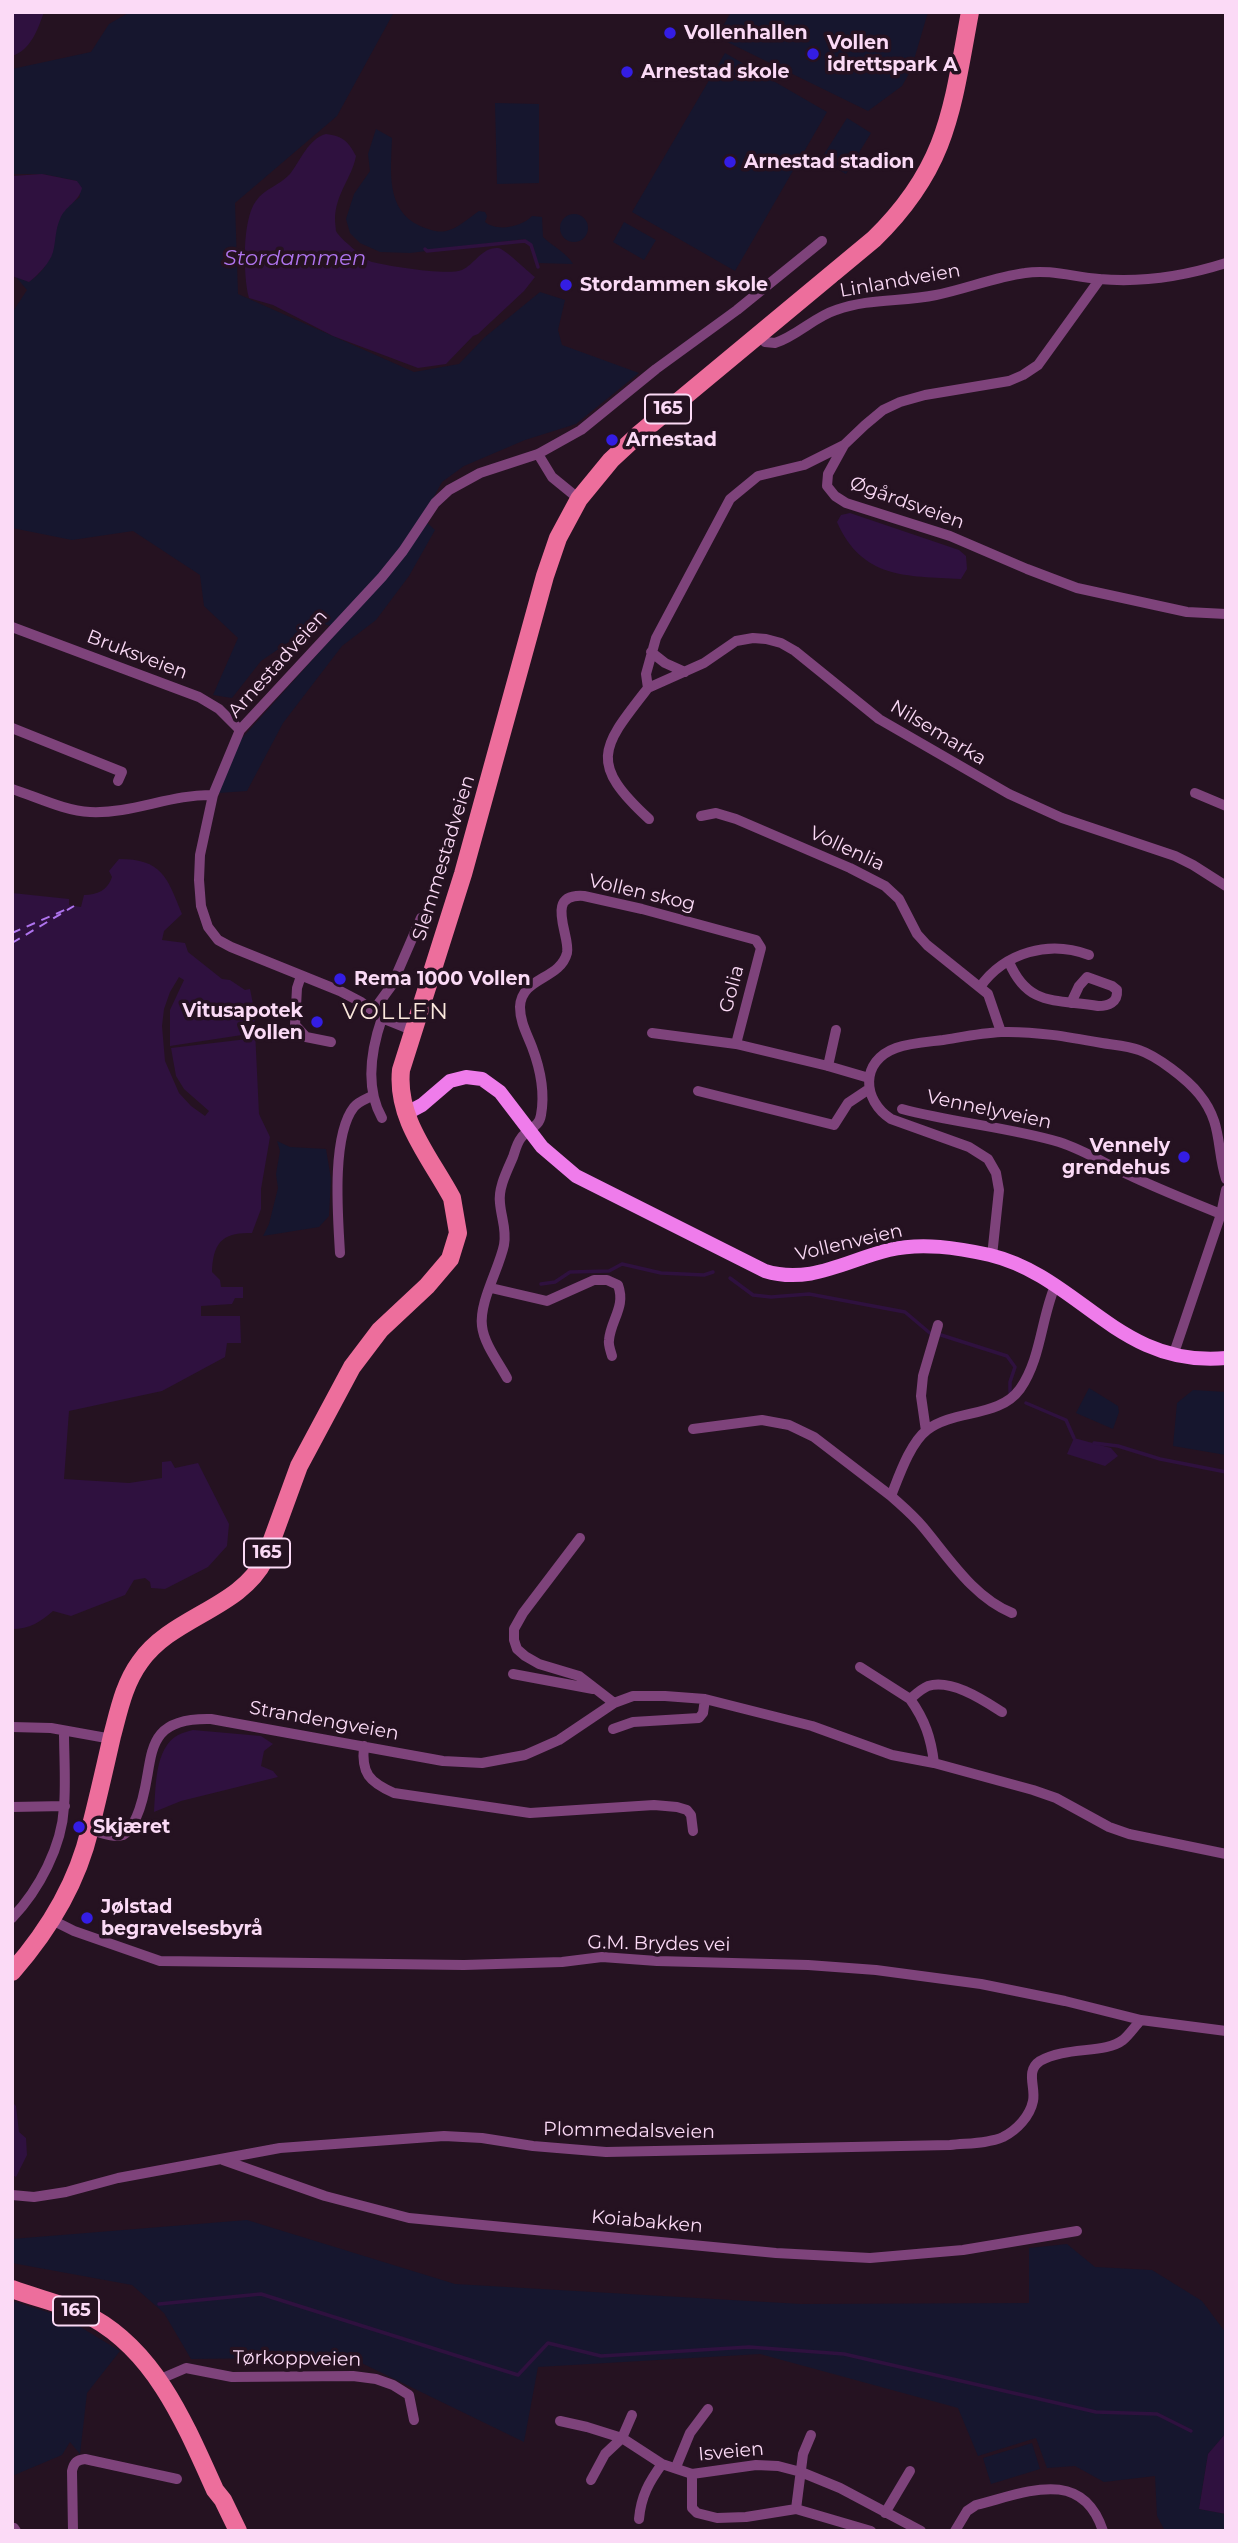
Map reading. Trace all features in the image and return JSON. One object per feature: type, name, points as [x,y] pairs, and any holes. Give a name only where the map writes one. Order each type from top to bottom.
[{"type":"main road","name":"Slemmestadveien","points":[[12,1972],[52,1920],[74,1878],[90,1830],[126,1687],[146,1654],[168,1634],[237,1591],[258,1571],[265,1559],[299,1466],[352,1367],[380,1330],[427,1286],[450,1259],[458,1233],[452,1198],[405,1114],[400,1075],[463,874],[545,576],[558,538],[579,499],[603,469],[631,441],[874,239],[916,191],[934,160],[947,129],[970,12]]},
{"type":"main road","name":"Vollenveien","points":[[405,1114],[422,1105],[447,1082],[475,1078],[490,1083],[500,1092],[528,1132],[556,1161],[588,1183],[756,1267],[776,1274],[809,1275],[901,1248],[938,1247],[992,1256],[1021,1266],[1055,1286],[1130,1338],[1174,1353],[1202,1358],[1226,1358]]},
{"type":"main road","name":"165","points":[[12,2289],[84,2314],[107,2326],[133,2347],[159,2380],[184,2426],[215,2490],[228,2531]]},
{"type":"main road","name":"165","points":[[215,2490],[238,2531]]},
{"type":"street","name":"Arnestadveien","points":[[412,1030],[377,1015],[348,995],[223,943],[209,930],[201,906],[200,855],[213,795],[240,730],[382,577],[435,503],[449,490],[480,473],[538,454],[593,421],[822,241]]},
{"type":"street","name":"Linlandveien","points":[[758,334],[765,342],[775,343],[845,307],[874,300],[937,295],[1027,273],[1055,272],[1100,279],[1169,277],[1192,274],[1226,263]]},
{"type":"street","points":[[844,445],[883,410],[900,402],[925,395],[1009,381],[1026,373],[1038,365],[1100,279]]},
{"type":"street","name":"Øgårdsveien","points":[[844,445],[828,474],[827,486],[835,496],[846,503],[950,536],[1077,588],[1187,612],[1226,614]]},
{"type":"street","name":"Øgårdsveien","points":[[652,650],[724,509],[734,495],[758,476],[802,465],[844,445]]},
{"type":"street","points":[[538,454],[552,477],[579,499]]},
{"type":"street","name":"Bruksveien","points":[[12,627],[199,697],[225,714],[240,730]]},
{"type":"street","name":"Nilsemarka","points":[[649,819],[627,798],[610,770],[608,758],[614,732],[648,688],[704,663],[736,641],[753,638],[781,643],[879,719],[1009,794],[1062,818],[1175,856],[1226,886]]},
{"type":"street","points":[[652,650],[665,663],[685,672]]},
{"type":"street","points":[[648,688],[646,674],[652,650]]},
{"type":"street","points":[[12,728],[122,772],[118,781]]},
{"type":"street","points":[[12,789],[89,812],[137,807],[189,795],[213,795]]},
{"type":"street","points":[[1195,793],[1226,806]]},
{"type":"street","name":"Vollenlia","points":[[701,817],[711,813],[729,817],[880,883],[899,899],[917,934],[991,1000],[1001,1032]]},
{"type":"street","name":"Vollen skog","points":[[528,1132],[540,1121],[542,1092],[538,1064],[522,1021],[521,1002],[530,986],[557,969],[564,961],[568,945],[560,918],[569,899],[584,896],[642,909],[751,937],[760,944]]},
{"type":"street","points":[[382,1118],[372,1096],[377,1015],[421,918]]},
{"type":"street","name":"Golia","points":[[736,1044],[760,944]]},
{"type":"street","points":[[979,987],[992,971],[1027,952],[1062,948],[1089,955]]},
{"type":"street","points":[[1009,962],[1017,979],[1032,994],[1071,1003]]},
{"type":"street","points":[[301,976],[295,1025],[306,1037],[331,1042]]},
{"type":"street","points":[[828,1066],[836,1030]]},
{"type":"street","points":[[698,1091],[834,1125],[848,1103],[869,1084],[880,1058],[894,1049],[913,1044],[1001,1032],[1030,1032],[1139,1050],[1187,1081],[1203,1099],[1219,1137],[1226,1180]]},
{"type":"street","points":[[652,1033],[736,1044],[828,1066],[869,1084]]},
{"type":"street","points":[[869,1084],[874,1105],[891,1119],[969,1147],[988,1159],[996,1173],[999,1190],[992,1256]]},
{"type":"street","points":[[340,1253],[338,1176],[343,1135],[356,1105],[372,1096]]},
{"type":"street","name":"Vennelyveien","points":[[902,1109],[1017,1131],[1061,1143],[1093,1155],[1145,1183],[1221,1214]]},
{"type":"street","points":[[507,1378],[481,1326],[505,1238],[500,1192],[519,1140],[528,1132]]},
{"type":"street","points":[[1174,1353],[1221,1214],[1226,1191]]},
{"type":"street","points":[[491,1288],[547,1301],[594,1280],[607,1280],[618,1285],[621,1295],[620,1310],[609,1340],[612,1356]]},
{"type":"street","points":[[891,1496],[904,1463],[926,1431],[951,1417],[1005,1402],[1019,1390],[1032,1368],[1055,1286]]},
{"type":"street","points":[[926,1431],[922,1386],[938,1325]]},
{"type":"street","points":[[693,1429],[762,1420],[789,1425],[814,1437],[891,1496],[921,1524],[982,1595],[998,1608],[1012,1613]]},
{"type":"street","points":[[580,1538],[523,1613],[514,1629],[514,1640],[517,1649],[525,1656],[539,1664],[579,1676],[614,1703]]},
{"type":"street","points":[[860,1667],[910,1699],[926,1726],[932,1743],[934,1763]]},
{"type":"street","points":[[513,1674],[594,1689]]},
{"type":"street","points":[[910,1699],[925,1687],[937,1685],[978,1697],[1003,1712]]},
{"type":"street","name":"Strandengveien","points":[[90,1830],[118,1835],[128,1831],[140,1807],[149,1760],[157,1738],[168,1726],[187,1718],[211,1719],[452,1762],[499,1762],[545,1748],[614,1703],[642,1696],[705,1699],[812,1726],[892,1755],[934,1763],[1056,1798],[1110,1827],[1129,1833],[1226,1854]]},
{"type":"street","points":[[613,1728],[633,1722],[699,1718],[704,1713],[705,1699]]},
{"type":"street","points":[[12,1727],[51,1728],[112,1739]]},
{"type":"street","points":[[12,1918],[27,1900],[50,1859],[65,1807],[64,1731]]},
{"type":"street","points":[[364,1746],[362,1762],[367,1774],[378,1786],[394,1793],[530,1813],[654,1805],[677,1807],[687,1810],[691,1815],[693,1831]]},
{"type":"street","points":[[12,1807],[65,1807]]},
{"type":"street","name":"G.M. Brydes vei","points":[[52,1920],[74,1931],[160,1961],[464,1965],[562,1962],[602,1957],[808,1965],[876,1970],[981,1984],[1141,2020],[1226,2031]]},
{"type":"street","name":"Plommedalsveien","points":[[12,2195],[34,2197],[66,2192],[118,2178],[280,2148],[444,2136],[606,2151],[950,2145],[989,2141],[1003,2137],[1018,2127],[1028,2112],[1033,2099],[1032,2072],[1037,2063],[1058,2053],[1115,2044],[1124,2039],[1141,2020]]},
{"type":"street","name":"Koiabakken","points":[[221,2160],[325,2196],[409,2218],[776,2253],[870,2258],[963,2250],[1077,2231]]},
{"type":"street","name":"Tørkoppveien","points":[[159,2380],[186,2368],[232,2377],[353,2376],[376,2379],[409,2395],[414,2420]]},
{"type":"street","points":[[676,2468],[691,2432],[708,2409]]},
{"type":"street","points":[[591,2480],[605,2454],[622,2438],[632,2415]]},
{"type":"street","name":"Isveien","points":[[560,2421],[622,2438],[662,2463],[692,2474],[756,2465],[778,2466],[801,2472],[840,2488],[915,2530]]},
{"type":"street","points":[[796,2509],[803,2454],[811,2435]]},
{"type":"street","points":[[73,2531],[72,2471],[75,2462],[85,2459],[177,2479]]},
{"type":"street","points":[[639,2519],[647,2485],[662,2463]]},
{"type":"street","points":[[885,2513],[910,2471]]},
{"type":"street","points":[[692,2474],[692,2508],[697,2513],[717,2518],[746,2517],[796,2509],[866,2529],[872,2507]]},
{"type":"street","points":[[955,2531],[967,2511],[976,2505],[1056,2488],[1073,2491],[1091,2504],[1103,2531]]},
{"type":"shaded area","points":[[130,12],[394,12],[337,116],[235,203],[238,294],[414,372],[459,364],[485,337],[540,292],[565,300],[558,330],[562,345],[639,373],[576,424],[525,440],[464,466],[442,482],[422,518],[435,530],[409,576],[376,620],[342,646],[283,723],[247,791],[218,793],[235,746],[340,629],[318,622],[261,661],[232,698],[213,695],[238,638],[204,606],[200,575],[133,531],[72,540],[12,528],[12,313],[27,290],[16,277],[29,282],[45,267],[60,217],[66,208],[80,197],[77,181],[43,174],[12,174],[12,69],[91,52],[109,24]]},
{"type":"shaded area","points":[[731,12],[928,12],[911,70],[902,86],[868,111],[717,37]]},
{"type":"shaded area","name":"Arnestad stadion","points":[[725,53],[827,112],[735,271],[632,212]]},
{"type":"shaded area","points":[[495,103],[539,104],[539,183],[497,184]]},
{"type":"shaded area","points":[[847,118],[871,133],[846,174],[821,159]]},
{"type":"shaded area","points":[[376,129],[392,138],[392,188],[395,200],[409,219],[420,226],[443,231],[455,228],[479,211],[485,212],[485,222],[496,227],[516,225],[532,216],[542,217],[543,237],[573,264],[537,263],[533,246],[525,239],[410,253],[380,252],[360,243],[350,233],[346,219],[354,194],[370,171],[368,154]]},
{"type":"shaded area","points":[[574,214],[584,218],[588,228],[584,238],[574,242],[564,238],[560,228],[564,218]]},
{"type":"shaded area","points":[[624,222],[656,240],[644,260],[613,242]]},
{"type":"shaded area","points":[[277,1141],[290,1147],[326,1149],[331,1179],[329,1216],[319,1227],[263,1236],[269,1224],[278,1188],[276,1174],[280,1151]]},
{"type":"shaded area","points":[[1089,1388],[1118,1406],[1119,1412],[1113,1429],[1076,1413]]},
{"type":"shaded area","points":[[1193,1390],[1226,1392],[1226,1455],[1173,1446],[1177,1403]]},
{"type":"shaded area","points":[[247,2220],[455,2284],[801,2304],[1029,2303],[1029,2248],[1067,2244],[1095,2267],[1152,2270],[1202,2301],[1226,2333],[1226,2433],[1208,2454],[1199,2509],[1226,2514],[1226,2531],[1165,2531],[1157,2516],[1155,2476],[1104,2482],[1075,2466],[1047,2468],[1036,2438],[978,2456],[958,2408],[760,2354],[538,2367],[524,2442],[349,2357],[191,2359],[164,2313],[132,2285],[12,2263],[12,2239]]},
{"type":"shaded area","points":[[12,2301],[64,2317],[120,2351],[87,2393],[80,2454],[70,2442],[62,2455],[12,2476]]},
{"type":"shaded area","points":[[1032,2443],[1040,2469],[991,2484],[983,2458]]},
{"type":"water","points":[[12,12],[44,12],[29,44],[12,56]]},
{"type":"water","name":"Stordammen","points":[[326,134],[344,140],[356,156],[338,202],[335,222],[338,234],[364,257],[372,262],[404,268],[455,272],[467,267],[487,250],[498,248],[535,277],[524,291],[446,364],[418,368],[333,336],[273,305],[249,298],[245,248],[251,209],[259,197],[290,174],[314,140]]},
{"type":"water","points":[[42,174],[77,181],[82,188],[60,219],[49,260],[29,282],[12,276],[12,176]]},
{"type":"water","points":[[850,513],[959,550],[966,556],[967,569],[961,579],[922,577],[888,571],[873,564],[859,555],[847,541],[837,522],[841,515]]},
{"type":"water","points":[[119,859],[145,862],[167,880],[182,914],[164,931],[162,940],[185,943],[188,952],[222,979],[230,980],[245,990],[250,989],[254,1009],[259,1114],[270,1137],[261,1189],[261,1209],[252,1233],[226,1237],[214,1254],[212,1272],[220,1280],[221,1287],[243,1287],[243,1298],[235,1298],[232,1304],[201,1306],[201,1316],[240,1316],[241,1343],[227,1343],[225,1357],[162,1391],[69,1411],[64,1479],[129,1483],[162,1478],[162,1462],[171,1461],[175,1468],[198,1463],[229,1524],[227,1546],[208,1567],[165,1589],[151,1588],[150,1582],[145,1578],[134,1580],[125,1595],[71,1616],[53,1611],[34,1624],[12,1629],[12,893],[69,899],[69,905],[81,907],[84,895],[98,893],[108,885],[112,877],[109,871]]},
{"type":"water","points":[[1074,1438],[1111,1448],[1118,1456],[1105,1466],[1067,1454]]},
{"type":"water","points":[[193,1730],[261,1736],[273,1744],[264,1751],[261,1766],[273,1771],[278,1777],[181,1801],[154,1812],[156,1781],[164,1749],[178,1735]]},
{"type":"water","points":[[12,2102],[16,2106],[19,2132],[26,2138],[27,2155],[16,2177],[12,2175]]},
{"type":"water","points":[[1226,2433],[1226,2514],[1199,2509],[1208,2454]]},
{"type":"pier","points":[[179,977],[184,980],[170,1010],[170,1046],[255,1033],[256,1038],[171,1048],[176,1076],[184,1089],[209,1111],[205,1116],[179,1093],[165,1061],[162,1026],[164,1009]]},
{"type":"waterway","points":[[425,249],[427,251],[525,241],[531,245],[538,267]]},
{"type":"waterway","points":[[541,1284],[555,1282],[570,1272],[609,1271],[622,1264],[661,1273],[704,1275],[713,1272]]},
{"type":"waterway","points":[[730,1278],[753,1295],[771,1297],[809,1294],[905,1312],[931,1334]]},
{"type":"waterway","points":[[941,1335],[1007,1356],[1015,1367],[1010,1392]]},
{"type":"waterway","points":[[1026,1403],[1066,1420],[1074,1438]]},
{"type":"waterway","points":[[1094,1443],[1118,1446],[1160,1459],[1226,1472]]},
{"type":"waterway","points":[[159,2304],[261,2294],[518,2375],[548,2343],[601,2356],[749,2347],[844,2354],[1096,2412],[1157,2414],[1191,2431]]},
{"type":"ferry route","points":[[12,943],[74,906]]},
{"type":"ferry route","points":[[12,933],[67,909]]},
{"type":"place","name":"Vollenhallen","points":[[670,33]]},
{"type":"place","name":"Vollen idrettspark A","points":[[813,54]]},
{"type":"place","name":"Arnestad skole","points":[[627,72]]},
{"type":"place","name":"Arnestad stadion","points":[[730,162]]},
{"type":"place","name":"Stordammen skole","points":[[566,285]]},
{"type":"place","name":"Arnestad","points":[[612,440]]},
{"type":"place","name":"Rema 1000 Vollen","points":[[340,979]]},
{"type":"place","name":"Vitusapotek Vollen","points":[[317,1022]]},
{"type":"place","name":"Vennely grendehus","points":[[1184,1157]]},
{"type":"place","name":"Skjæret","points":[[79,1827]]},
{"type":"place","name":"Jølstad begravelsesbyrå","points":[[87,1918]]},
{"type":"district","name":"VOLLEN","points":[[396,1012]]}]
